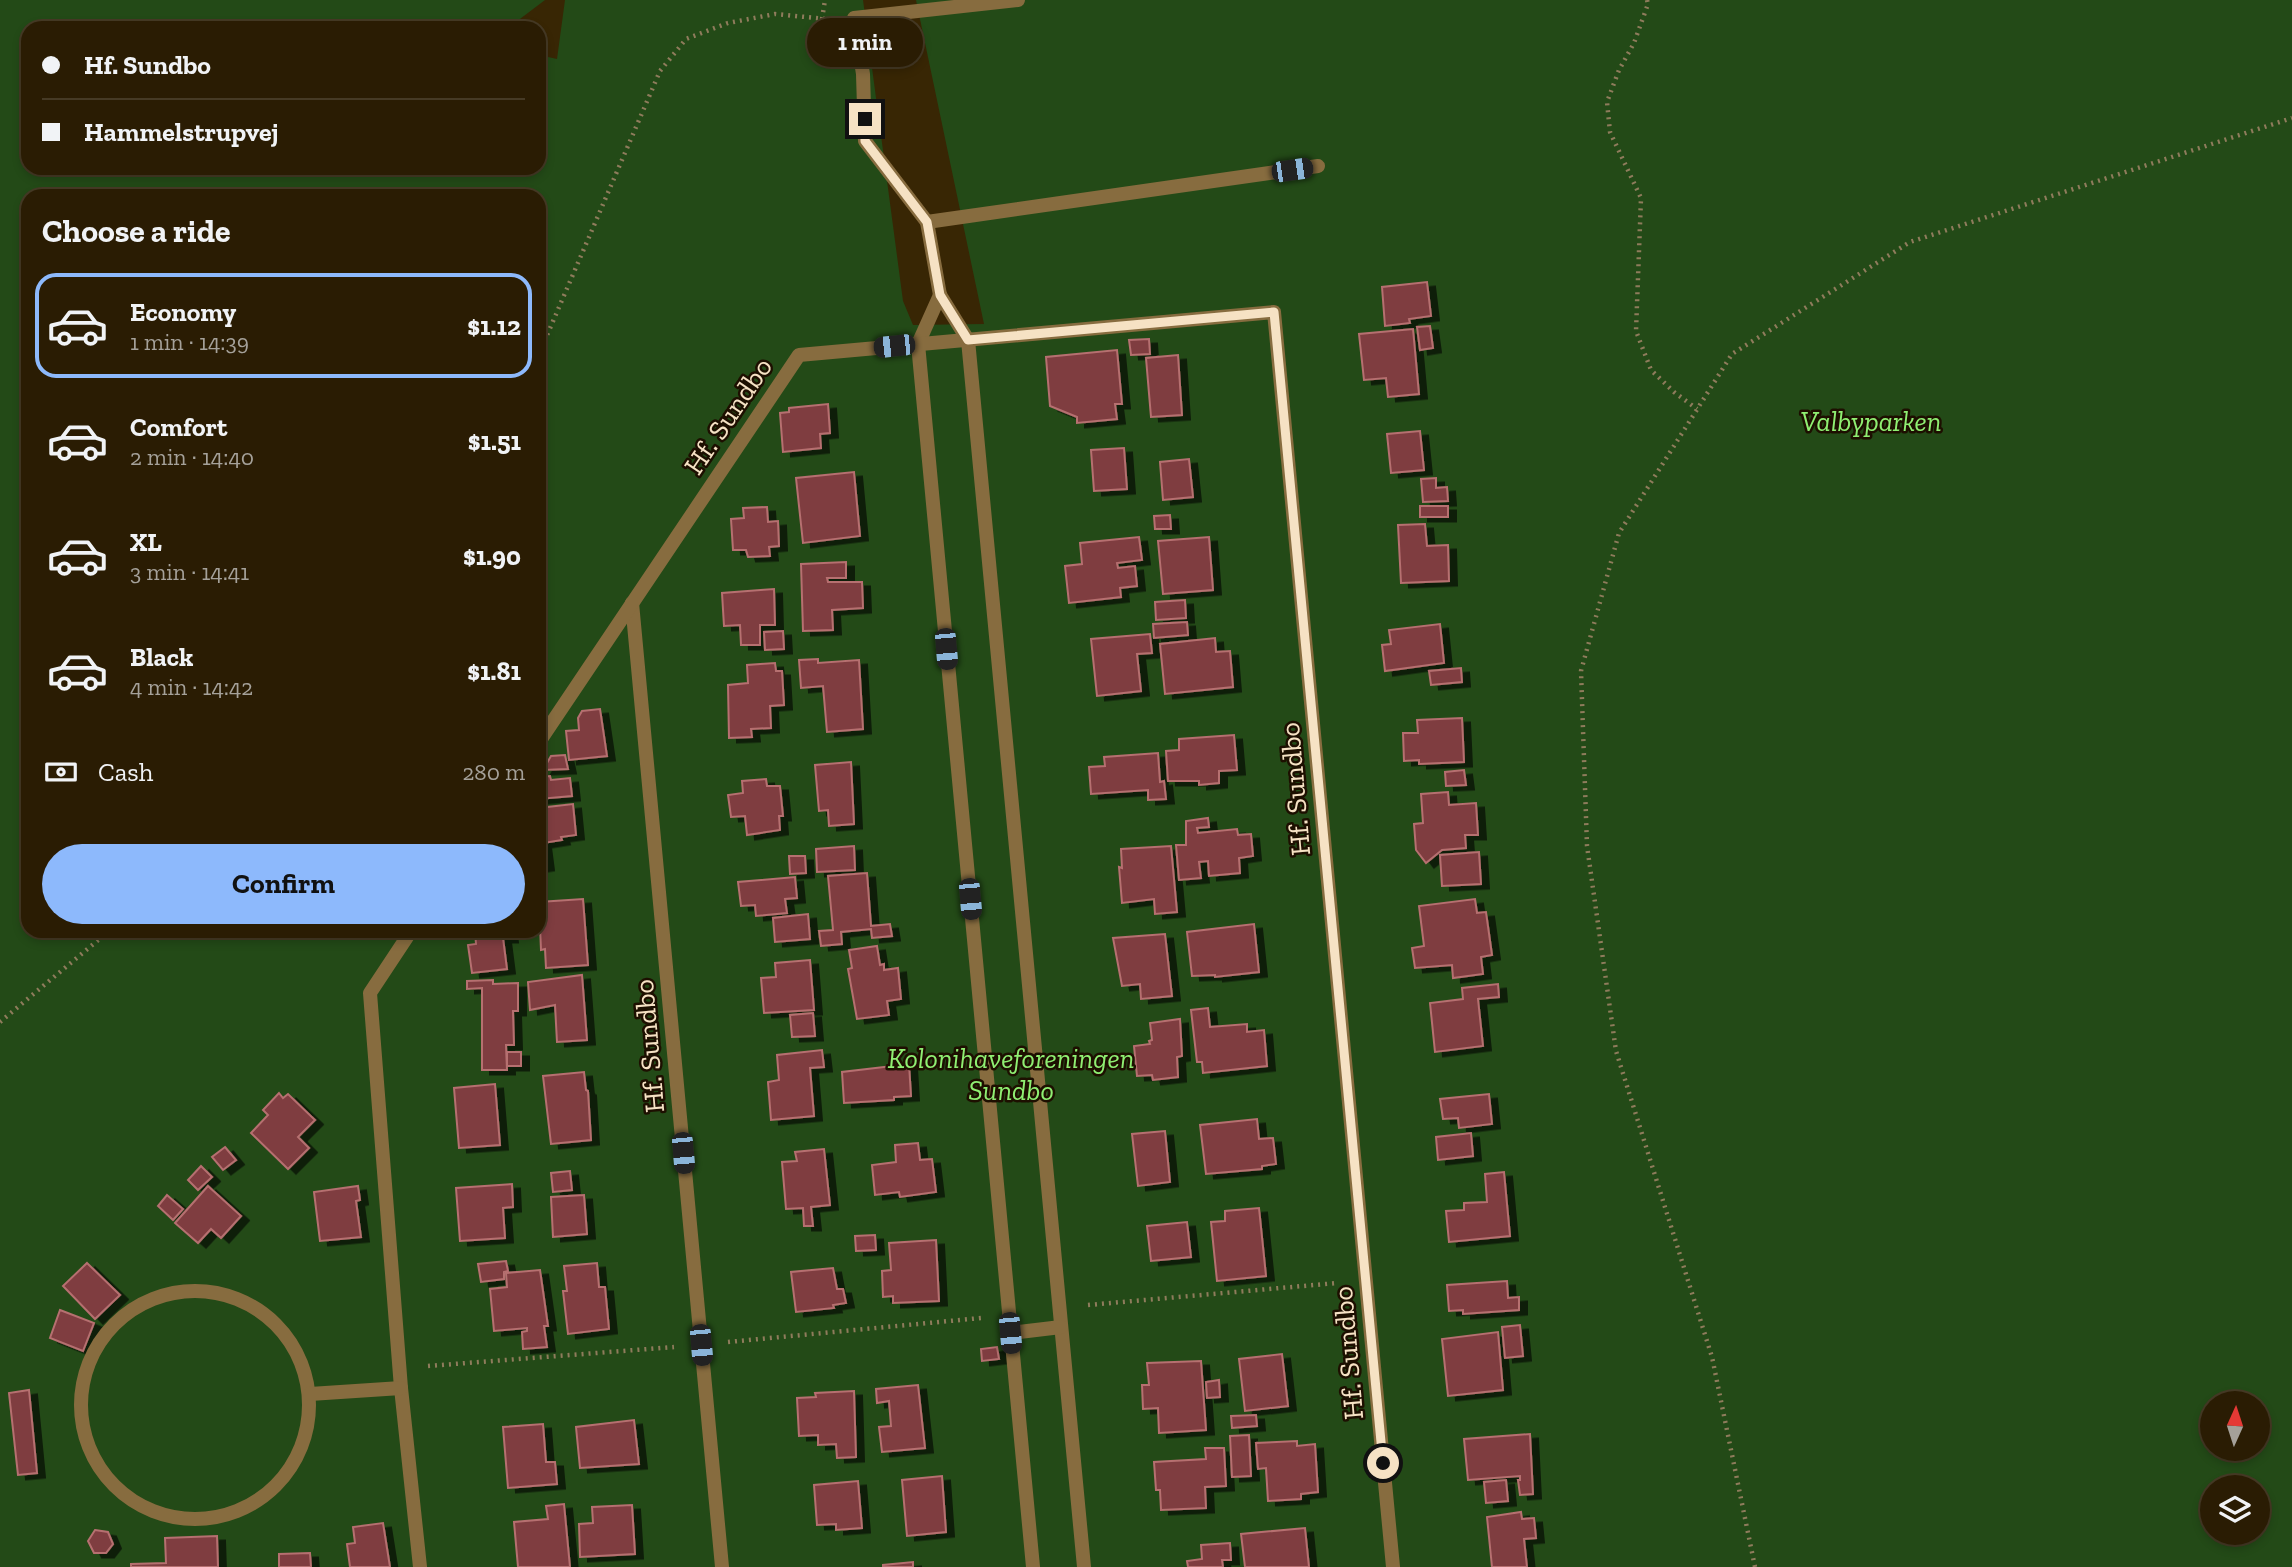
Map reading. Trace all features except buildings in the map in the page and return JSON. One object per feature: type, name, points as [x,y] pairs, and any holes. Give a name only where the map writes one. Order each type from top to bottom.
[{"type":"street","points":[[1018,0],[855,18],[863,74],[865,141],[927,222],[940,295],[968,340],[1084,1567]]},
{"type":"street","points":[[927,222],[1318,166]]},
{"type":"street","points":[[940,295],[918,344],[1033,1567]]},
{"type":"street","name":"Hf. Sundbo","points":[[546,732],[799,355],[1274,312],[1393,1567]]},
{"type":"street","name":"Hf. Sundbo","points":[[632,603],[722,1567]]},
{"type":"street","points":[[406,938],[370,993],[401,1388],[420,1567]]},
{"type":"street","points":[[189,1290],[232,1296],[267,1315],[300,1358],[310,1394],[308,1430],[292,1466],[265,1496],[217,1518],[177,1518],[151,1511],[117,1489],[88,1446],[80,1407],[89,1360],[111,1327],[150,1299],[189,1290]]},
{"type":"street","points":[[1010,1333],[1061,1327]]},
{"type":"street","points":[[310,1394],[401,1388]]},
{"type":"path","points":[[822,19],[824,0]]},
{"type":"path","points":[[1647,0],[1634,43],[1619,70],[1607,102],[1610,132],[1641,198],[1636,331],[1651,370],[1697,409]]},
{"type":"path","points":[[546,338],[660,71],[686,39],[728,23],[775,13],[822,19],[855,18]]},
{"type":"path","points":[[1755,1567],[1712,1357],[1616,1051],[1587,846],[1581,671],[1619,533],[1732,354],[1910,242],[2292,118]]},
{"type":"path","points":[[0,1023],[101,938]]},
{"type":"path","points":[[1059,1308],[1366,1281]]},
{"type":"green space","points":[[0,0],[545,0],[517,21],[21,21],[21,175],[546,175],[546,57],[557,59],[565,0],[863,0],[903,301],[913,325],[984,324],[916,0],[2292,0],[2292,1567],[0,1567]]},
{"type":"route","points":[[865,119],[865,141],[927,222],[940,295],[968,340],[1274,312],[1383,1463]]},
{"type":"park label","name":"Valbyparken","points":[[1871,421]]},
{"type":"park label","name":"Kolonihaveforeningen Sundbo","points":[[1011,1074]]}]
